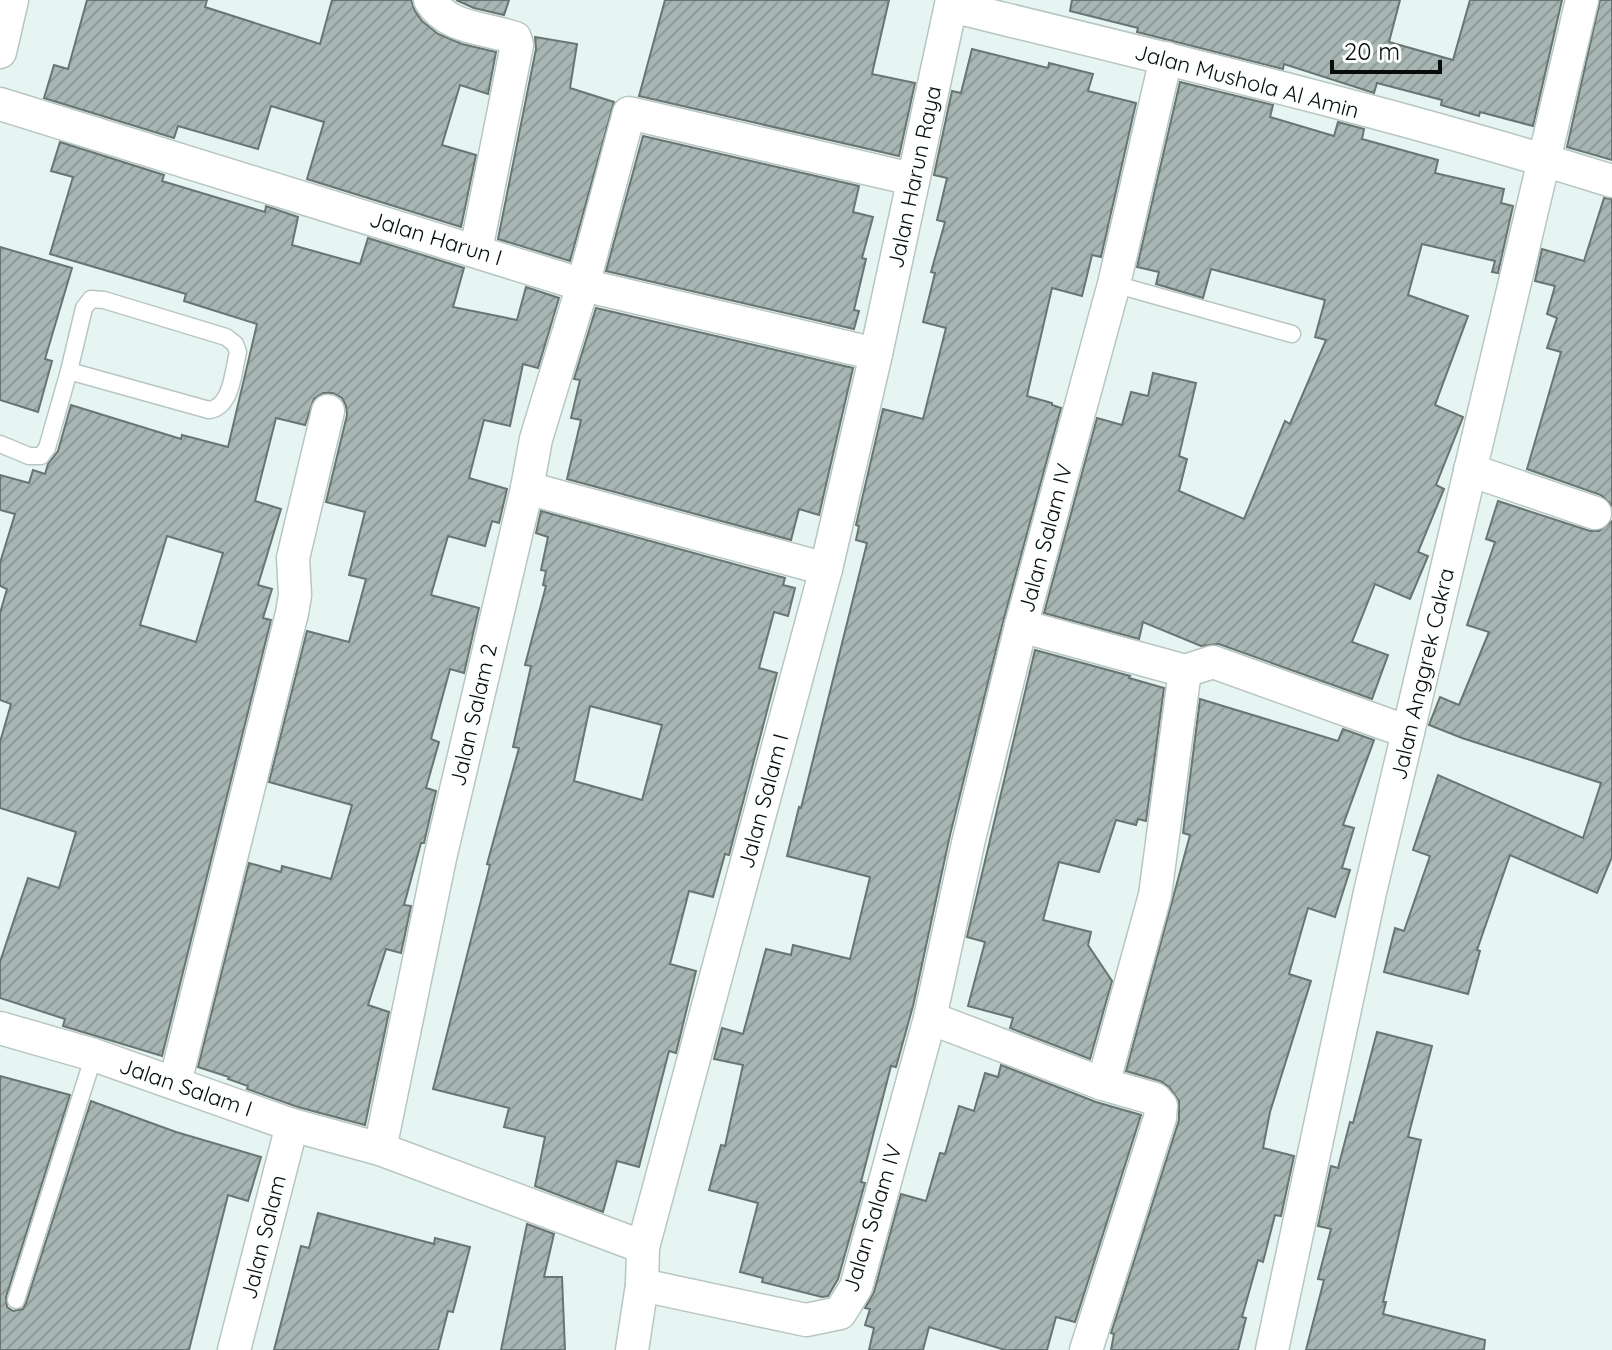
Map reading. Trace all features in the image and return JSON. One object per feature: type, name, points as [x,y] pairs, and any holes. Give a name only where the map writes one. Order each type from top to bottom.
[{"type":"street","points":[[0,52],[12,0]]},
{"type":"street","points":[[430,0],[441,14],[455,23],[515,38],[517,45],[476,250]]},
{"type":"street","name":"Jalan Anggrek Cakra","points":[[1272,1350],[1370,892],[1582,0]]},
{"type":"street","name":"Jalan Mushola Al Amin","points":[[952,3],[1543,159],[1612,181]]},
{"type":"street","name":"Jalan Harun Raya","points":[[876,354],[952,3]]},
{"type":"street","name":"Jalan Salam IV","points":[[642,1285],[806,1320],[840,1313],[856,1287],[930,1018],[969,839],[1021,626],[1114,284],[1166,58]]},
{"type":"street","name":"Jalan Harun I","points":[[0,104],[583,285],[876,354]]},
{"type":"street","name":"Jalan Salam 2","points":[[380,1149],[440,858],[536,439],[583,285],[629,113],[912,179]]},
{"type":"street","name":"Jalan Salam I","points":[[632,1350],[642,1285],[643,1247],[826,569],[876,354]]},
{"type":"street","points":[[175,1083],[292,613],[295,595],[293,558],[328,411]]},
{"type":"street","points":[[1470,470],[1595,513]]},
{"type":"street","points":[[527,488],[826,569]]},
{"type":"street","points":[[1021,626],[1185,671],[1213,662],[1408,732]]},
{"type":"street","points":[[1103,1084],[1155,895],[1185,671]]},
{"type":"street","points":[[930,1018],[1103,1084],[1155,1099],[1161,1106],[1160,1118],[1086,1350]]},
{"type":"street","name":"Jalan Salam I","points":[[0,1028],[94,1055],[292,1125],[380,1149],[643,1247]]},
{"type":"street","name":"Jalan Salam","points":[[234,1350],[292,1125]]},
{"type":"lane","points":[[1114,284],[1292,334]]},
{"type":"lane","points":[[0,444],[29,456],[41,456],[47,448],[84,308],[91,299],[104,300],[226,337],[235,344],[238,352],[225,403],[218,409],[209,410],[69,371]]},
{"type":"lane","points":[[16,1300],[94,1055]]},
{"type":"building","points":[[87,0],[207,0],[205,7],[320,44],[332,0],[411,0],[422,21],[438,34],[462,44],[496,52],[488,94],[460,85],[442,145],[476,155],[461,227],[307,179],[324,122],[271,106],[258,149],[178,126],[174,138],[44,98],[54,65],[68,69]]},
{"type":"building","points":[[456,0],[509,0],[504,15]]},
{"type":"building","points":[[665,0],[889,0],[872,74],[915,83],[899,156],[639,96]]},
{"type":"building","points":[[1072,0],[1400,0],[1389,42],[1453,60],[1470,0],[1562,0],[1533,126],[1480,112],[1479,116],[1441,105],[1442,100],[1377,83],[1374,93],[1284,64],[1283,69],[1137,32],[1138,28],[1070,11]]},
{"type":"building","points":[[1600,0],[1612,0],[1612,160],[1567,147]]},
{"type":"building","points":[[535,37],[577,44],[570,88],[614,102],[570,261],[498,239],[536,49]]},
{"type":"building","points":[[972,49],[1048,68],[1049,63],[1093,74],[1088,91],[1136,103],[1101,257],[1092,255],[1082,296],[1052,288],[1027,396],[1061,408],[950,835],[913,1006],[896,1067],[891,1066],[861,1182],[865,1183],[838,1279],[828,1296],[822,1297],[762,1282],[763,1278],[740,1272],[758,1203],[709,1190],[721,1145],[725,1146],[743,1065],[714,1059],[722,1028],[743,1034],[766,949],[791,955],[793,945],[850,959],[870,877],[787,856],[867,543],[856,540],[859,526],[856,525],[883,409],[923,419],[946,328],[923,322],[935,273],[931,272],[945,222],[937,220],[947,178],[934,175],[952,91],[961,93]]},
{"type":"building","points":[[1180,82],[1273,105],[1270,117],[1334,136],[1338,122],[1364,129],[1362,139],[1438,160],[1435,173],[1504,189],[1501,203],[1513,206],[1498,273],[1492,272],[1495,261],[1422,244],[1408,295],[1468,316],[1435,405],[1463,417],[1436,485],[1444,489],[1418,552],[1428,556],[1410,599],[1375,584],[1352,642],[1388,655],[1372,699],[1219,644],[1201,646],[1143,622],[1139,639],[1044,613],[1097,418],[1122,425],[1131,392],[1148,396],[1153,373],[1196,383],[1179,456],[1187,459],[1179,491],[1244,519],[1285,421],[1290,424],[1326,340],[1315,337],[1325,300],[1211,269],[1203,298],[1156,284],[1159,272],[1137,267]]},
{"type":"building","points":[[643,136],[859,186],[853,212],[873,217],[862,258],[866,259],[854,310],[859,311],[854,329],[606,271]]},
{"type":"building","points":[[60,142],[164,175],[162,181],[265,212],[266,206],[298,217],[292,245],[360,264],[368,238],[464,268],[453,307],[517,320],[526,287],[559,298],[538,368],[523,364],[510,426],[484,420],[469,478],[507,489],[499,523],[492,521],[485,546],[448,536],[431,595],[479,608],[464,673],[450,669],[431,739],[439,742],[426,788],[436,791],[424,843],[421,843],[404,905],[411,906],[401,953],[386,949],[368,1005],[389,1012],[365,1125],[298,1107],[198,1067],[249,863],[281,872],[282,866],[331,879],[352,805],[269,782],[307,631],[349,642],[366,579],[349,575],[365,512],[326,502],[347,415],[342,398],[333,393],[323,393],[314,399],[305,425],[276,418],[255,501],[281,509],[258,585],[272,589],[263,618],[271,620],[162,1056],[63,1026],[65,1019],[0,998],[0,962],[28,878],[59,888],[76,832],[0,808],[0,742],[11,704],[0,700],[0,613],[7,589],[0,586],[0,563],[15,514],[0,510],[0,475],[29,483],[33,470],[45,474],[58,451],[71,405],[181,439],[182,435],[228,447],[257,324],[184,301],[186,294],[50,254],[73,177],[51,171]],"holes":[[[167,536],[223,553],[196,642],[140,625]]]},
{"type":"building","points":[[1604,198],[1612,199],[1612,506],[1601,495],[1527,469],[1561,352],[1547,348],[1557,318],[1547,314],[1555,286],[1535,281],[1542,249],[1584,261]]},
{"type":"building","points":[[0,247],[72,268],[45,359],[52,361],[38,412],[0,400]]},
{"type":"building","points":[[596,308],[853,368],[819,515],[799,509],[791,540],[567,479],[581,420],[571,418],[580,380],[574,379]]},
{"type":"building","points":[[1498,501],[1590,531],[1599,531],[1612,521],[1612,857],[1597,893],[1510,855],[1477,950],[1480,951],[1468,994],[1384,972],[1395,928],[1404,931],[1430,856],[1413,850],[1438,775],[1583,838],[1601,783],[1429,725],[1440,697],[1459,705],[1489,632],[1467,625],[1495,542],[1486,539]]},
{"type":"building","points":[[541,511],[785,578],[783,585],[795,588],[788,616],[774,612],[759,668],[777,673],[729,855],[725,854],[713,897],[689,891],[670,964],[696,971],[676,1053],[669,1051],[639,1167],[617,1161],[603,1212],[535,1186],[545,1137],[504,1127],[509,1108],[433,1089],[490,865],[487,864],[519,748],[513,747],[531,666],[525,665],[546,586],[543,585],[546,571],[541,570],[548,537],[536,533]],"holes":[[[590,706],[662,725],[642,800],[574,781]]]},
{"type":"building","points":[[1035,650],[1164,688],[1146,821],[1138,819],[1136,825],[1116,820],[1099,872],[1059,862],[1043,920],[1091,932],[1088,945],[1112,981],[1090,1059],[1010,1028],[1013,1018],[968,1006],[985,942],[967,937]]},
{"type":"building","points":[[1200,699],[1338,741],[1343,729],[1374,740],[1343,825],[1354,828],[1342,868],[1350,870],[1335,917],[1308,908],[1289,974],[1311,981],[1270,1112],[1263,1148],[1294,1156],[1281,1216],[1275,1215],[1263,1262],[1258,1260],[1242,1317],[1246,1318],[1238,1350],[1111,1350],[1114,1334],[1111,1333],[1179,1120],[1179,1101],[1169,1087],[1160,1081],[1126,1071],[1190,835],[1183,833]]},
{"type":"building","points":[[1377,1032],[1432,1046],[1408,1137],[1421,1140],[1383,1302],[1386,1302],[1383,1314],[1485,1340],[1484,1350],[1306,1350],[1324,1280],[1318,1279],[1331,1229],[1318,1226],[1331,1166],[1338,1168]]},
{"type":"building","points":[[1001,1065],[1096,1102],[1141,1115],[1075,1322],[1056,1317],[1047,1350],[1005,1350],[929,1327],[923,1350],[869,1350],[874,1328],[865,1325],[870,1309],[865,1308],[874,1292],[901,1194],[926,1201],[940,1153],[945,1154],[959,1106],[974,1111],[985,1073],[998,1077]]},
{"type":"building","points":[[0,1076],[70,1095],[6,1297],[7,1307],[13,1311],[23,1309],[26,1303],[91,1101],[176,1132],[261,1157],[248,1201],[228,1195],[189,1350],[0,1350]]},
{"type":"building","points":[[318,1213],[434,1244],[435,1238],[470,1247],[453,1312],[448,1311],[438,1350],[274,1350],[301,1246],[309,1248]]},
{"type":"building","points":[[527,1224],[554,1234],[544,1277],[562,1277],[565,1350],[501,1350]]}]
